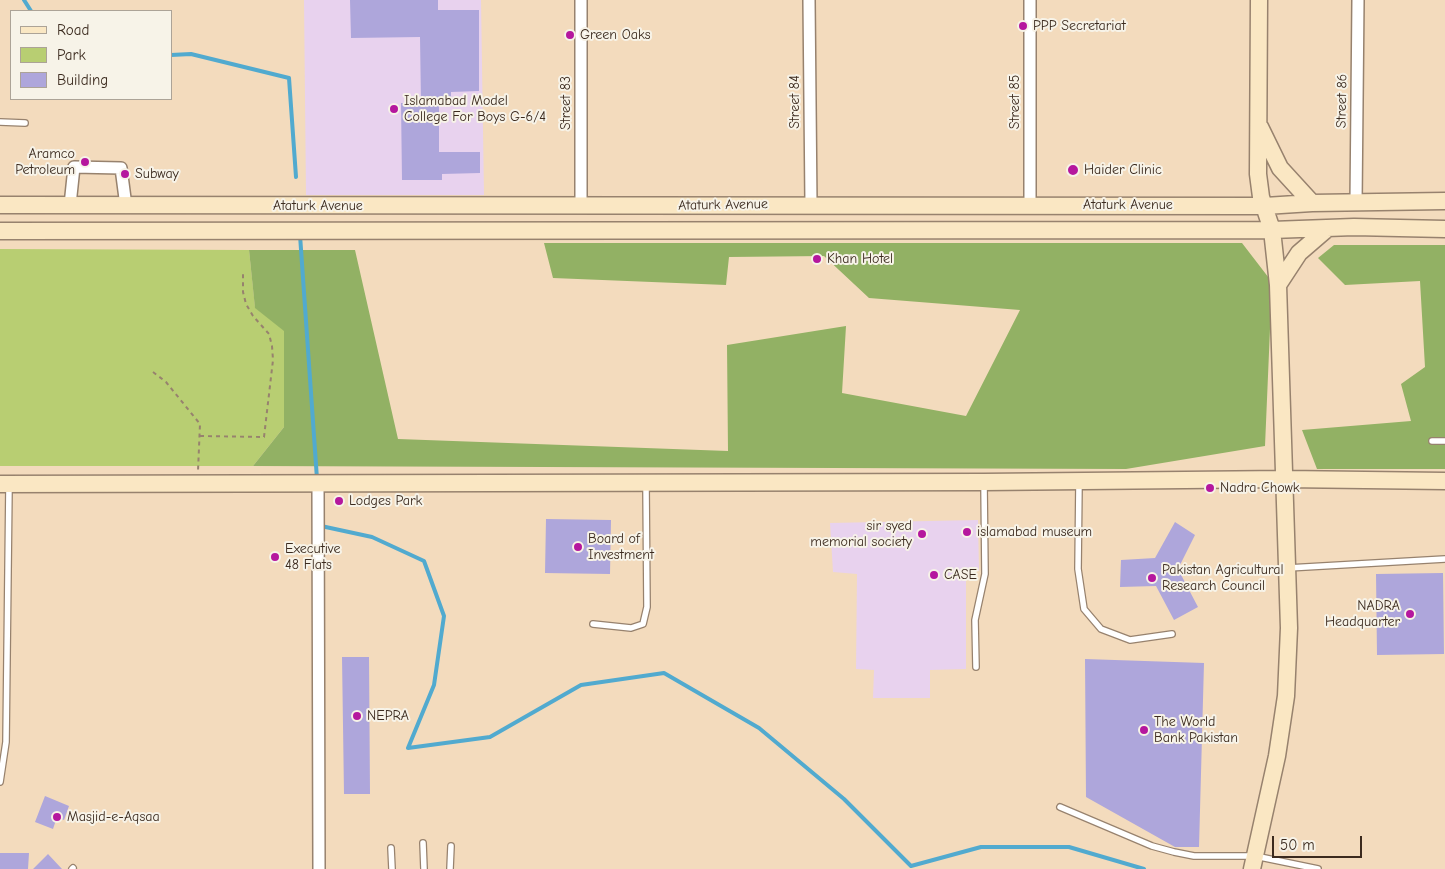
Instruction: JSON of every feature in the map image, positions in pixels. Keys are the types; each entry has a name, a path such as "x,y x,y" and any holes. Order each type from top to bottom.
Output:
{"street":[{"name":"Street 83","path":"581,0 581,207"},
{"name":"Street 84","path":"809,0 811,204"},
{"name":"Street 85","path":"1030,0 1030,205"},
{"path":"1253,863 1277,756 1286,696 1289,628 1278,284 1272,230 1258,174 1259,0"},
{"name":"Street 86","path":"1356,203 1358,0"},
{"path":"1258,123 1280,168 1312,203"},
{"path":"70,205 74,167 121,168 126,206"},
{"name":"Ataturk Avenue","path":"0,205 581,207 811,204 1265,206 1312,203 1445,201"},
{"path":"527,207 529,231"},
{"path":"1278,284 1299,253 1328,228"},
{"name":"Ataturk Avenue","path":"0,231 1445,229"},
{"path":"5,484 984,482 1285,479 1445,481"},
{"path":"318,484 319,869"}],"lane":[{"path":"0,122 25,123"},
{"path":"1432,442 1445,442"},
{"path":"1080,480 1078,568 1084,609 1101,629 1130,640 1172,634"},
{"path":"593,624 631,628 643,624 647,607 646,482"},
{"path":"976,667 975,620 985,574 984,482"},
{"path":"0,782 6,742 5,484"},
{"path":"1288,568 1445,559"},
{"path":"1060,807 1152,846 1174,852 1253,863 1318,869"},
{"path":"423,844 424,869"},
{"path":"450,869 451,846"},
{"path":"391,848 392,869"}],"path":[{"path":"200,436 264,437 273,360 272,346 269,334 253,316 246,304 243,292 244,274"},
{"path":"153,372 166,382 198,420 201,427 198,484"}],"shaded area":[{"name":"Islamabad Model College For Boys G-6/4","path":"304,0 481,0 484,195 306,195"},
{"path":"978,520 979,571 966,571 966,669 930,670 930,698 873,698 874,670 856,669 857,574 833,572 830,523"}],"green space":[{"path":"544,243 1242,243 1272,282 1265,446 1126,469 253,466 284,427 284,331 255,308 249,250 355,250 398,439 728,451 727,345 846,326 842,393 966,416 1020,310 869,298 824,256 729,257 726,285 553,278"},
{"path":"1334,245 1445,245 1445,469 1317,469 1302,430 1411,421 1401,384 1425,367 1420,281 1345,285 1318,258"},
{"path":"0,249 249,250 255,307 284,330 284,427 253,466 0,466"}],"building":[{"name":"Islamabad Model College For Boys G-6/4","path":"350,0 438,0 438,10 479,10 479,91 451,92 451,103 439,103 439,152 480,152 480,173 442,174 442,180 402,180 401,103 421,103 420,37 351,38"},
{"name":"Board of Investment","path":"546,519 611,520 610,574 545,573"},
{"name":"Pakistan Agricultural Research Council","path":"1175,522 1195,535 1178,569 1198,607 1174,620 1156,586 1120,587 1121,560 1155,558"},
{"name":"NADRA Headquarter","path":"1443,573 1444,654 1377,655 1376,574"},
{"path":"342,657 369,657 370,794 344,794"},
{"name":"The World Bank Pakistan","path":"1085,659 1204,663 1199,847 1175,847 1086,797"},
{"path":"45,796 69,806 64,820 57,817 53,829 35,822"},
{"path":"0,853 29,853 28,869 0,869"},
{"path":"48,854 62,869 33,869"}],"waterway":[{"path":"24,0 30,10"},
{"path":"172,55 191,54 289,78 296,177"},
{"path":"300,235 317,479"},
{"path":"321,526 372,537 424,561 444,616 434,685 408,748 490,737 581,685 664,673 759,728 844,799 911,866 981,847 1069,847 1144,869"}],"place":[{"name":"PPP Secretariat","path":"1023,26"},
{"name":"Green Oaks","path":"570,35"},
{"name":"Islamabad Model College For Boys G-6/4","path":"394,109"},
{"name":"Aramco Petroleum","path":"85,162"},
{"name":"Haider Clinic","path":"1073,170"},
{"name":"Subway","path":"125,174"},
{"name":"Khan Hotel","path":"817,259"},
{"name":"Nadra Chowk","path":"1210,488"},
{"name":"Lodges Park","path":"339,501"},
{"name":"islamabad museum","path":"967,532"},
{"name":"sir syed memorial society","path":"922,534"},
{"name":"Board of Investment","path":"578,547"},
{"name":"Executive 48 Flats","path":"275,557"},
{"name":"CASE","path":"934,575"},
{"name":"Pakistan Agricultural Research Council","path":"1152,578"},
{"name":"NADRA Headquarter","path":"1410,614"},
{"name":"NEPRA","path":"357,716"},
{"name":"The World Bank Pakistan","path":"1144,730"},
{"name":"Masjid-e-Aqsaa","path":"57,817"}]}
